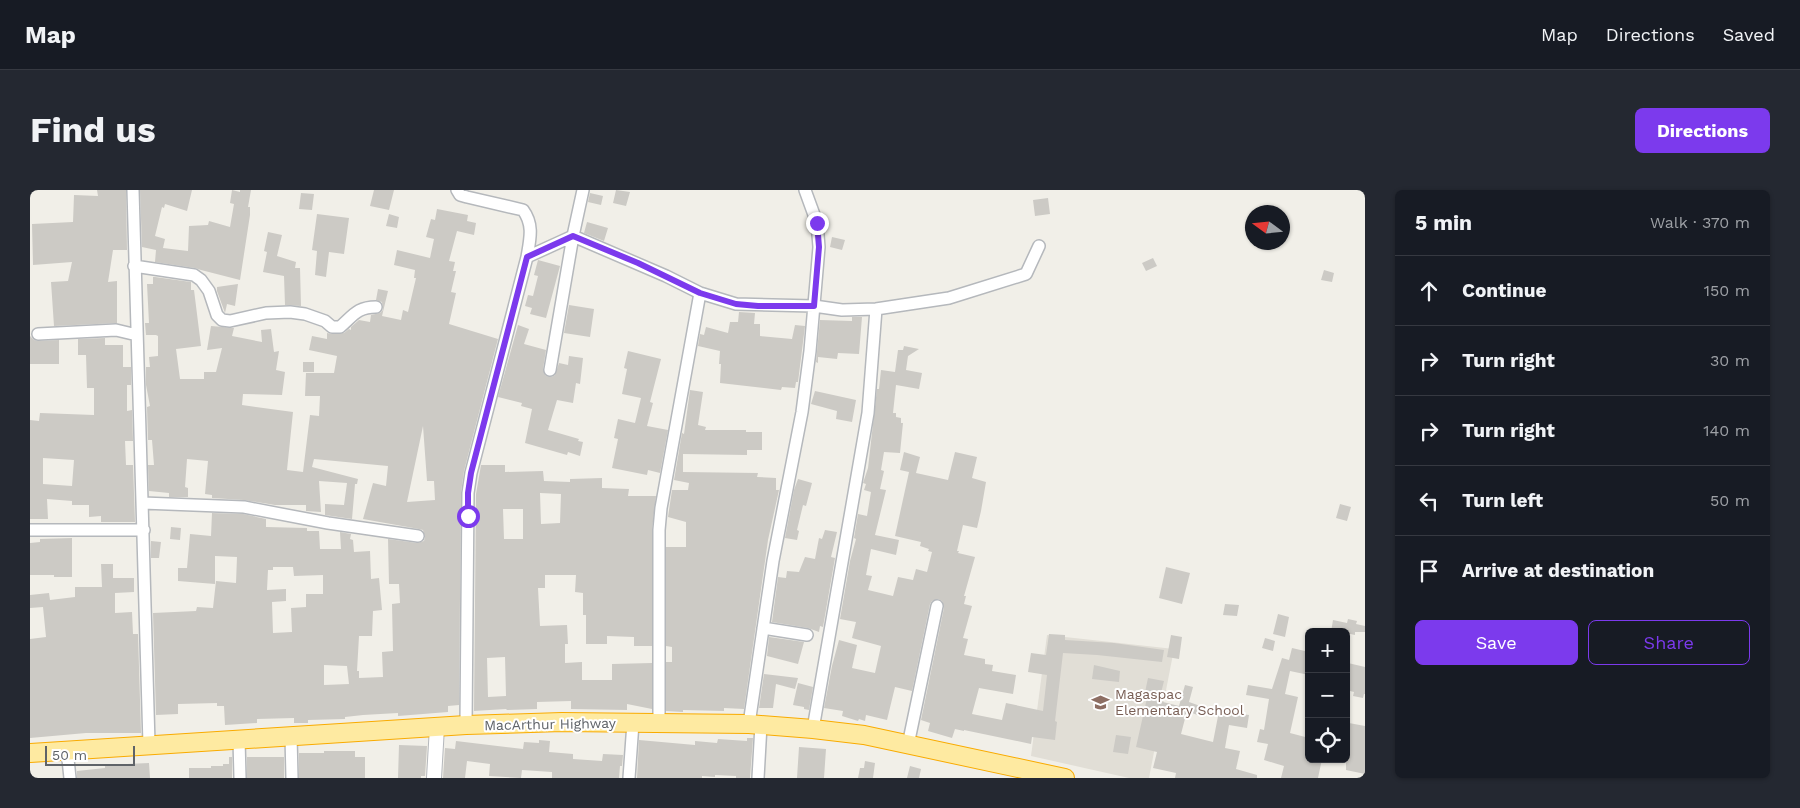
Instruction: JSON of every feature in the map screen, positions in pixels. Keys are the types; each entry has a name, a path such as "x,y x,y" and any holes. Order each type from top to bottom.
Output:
{"highway":[{"name":"MacArthur Highway","path":"30,753 436,727 562,722 754,725 864,735 1065,778"}],"street":[{"path":"133,190 149,744"},
{"path":"457,190 460,195 523,210 528,217 531,231 527,257 471,473 468,493 466,726"},
{"path":"550,370 573,236 583,190"},
{"path":"758,778 754,725 763,628 773,561 802,412 810,351 819,247 817,223 805,190"},
{"path":"527,257 573,236 645,266 700,293 736,304 814,306 842,310 876,309 949,298 1026,274 1039,246"},
{"path":"134,266 194,274 209,291 216,315 222,320 230,321 266,313 290,312 305,314 324,321 332,327 340,327 354,313 361,309 376,307"},
{"path":"659,724 659,530 661,508 700,293"},
{"path":"813,729 868,413 876,309"},
{"path":"38,334 116,330 137,336"},
{"path":"143,503 244,507 418,536"},
{"path":"30,530 144,530"},
{"path":"908,745 938,606"},
{"path":"763,628 807,635"},
{"path":"628,778 633,723"},
{"path":"434,778 436,727"},
{"path":"291,736 292,778"},
{"path":"239,739 240,778"},
{"path":"67,750 70,778"}],"shaded area":[{"name":"Magaspac Elementary School","path":"1047,635 1174,649 1149,778 1129,778 1031,756"}],"building":[{"path":"97,190 126,190 127,250 113,250 108,282 117,281 117,323 54,326 51,282 68,281 72,262 33,265 32,224 73,222 74,195 98,196"},
{"path":"140,190 192,190 187,211 165,204 164,208 162,207 155,236 165,239 163,248 188,251 189,226 208,225 209,221 230,227 234,204 230,203 232,190 240,192 240,190 251,190 248,207 250,207 250,215 240,280 195,268 155,262 156,250 142,247"},
{"path":"374,190 394,190 389,210 370,206"},
{"path":"616,190 630,192 626,206 613,203"},
{"path":"301,193 314,194 312,210 299,209"},
{"path":"590,193 603,196 601,205 588,202"},
{"path":"1048,198 1050,214 1035,216 1033,200"},
{"path":"437,209 468,215 467,221 476,223 474,235 457,231 449,261 455,262 453,271 456,271 451,292 456,293 449,324 498,339 464,471 461,492 459,705 448,706 448,712 398,716 398,713 363,715 345,717 345,719 308,720 308,723 294,723 294,718 257,719 257,723 225,725 224,706 217,706 217,703 178,704 178,714 156,715 153,613 196,611 197,607 213,608 216,581 236,583 237,557 215,556 215,584 178,581 178,568 187,568 190,534 211,536 212,513 243,514 266,519 266,527 307,528 307,531 319,531 320,549 341,549 340,532 351,534 350,539 353,540 354,552 370,551 371,579 379,578 382,610 373,611 372,636 359,636 357,671 359,671 359,678 383,677 382,652 393,651 392,604 400,603 399,584 389,584 388,539 417,543 424,541 425,537 423,530 363,519 373,483 386,486 388,466 314,459 312,467 358,479 357,484 355,484 352,519 325,515 325,504 344,505 347,483 319,481 321,512 306,511 306,505 275,505 244,500 212,498 212,495 205,494 208,461 187,459 185,487 188,488 188,497 169,497 169,493 149,491 148,465 154,465 152,440 148,440 147,407 150,406 146,385 146,367 150,367 149,357 158,356 158,336 146,335 145,323 149,323 147,284 153,284 153,277 155,277 191,282 191,290 194,290 201,346 176,349 180,379 204,379 204,372 216,372 222,348 207,350 211,326 234,328 232,336 262,342 261,330 271,329 274,352 279,351 276,370 285,372 282,395 243,394 242,405 293,412 287,470 303,472 310,415 319,416 320,396 305,396 306,373 334,373 337,356 309,350 312,336 327,339 327,333 344,333 349,329 351,330 351,327 359,320 370,322 371,315 380,313 383,310 382,302 376,300 378,289 388,291 382,316 401,320 403,310 408,312 416,278 414,278 415,270 394,265 397,250 430,258 434,239 426,237 431,219 435,220","holes":["423,426 427,481 434,481 435,500 407,502","273,567 293,567 294,576 323,575 323,594 306,594 306,607 291,608 292,632 273,633 272,602 286,601 286,589 267,590 268,570 273,570","324,665 347,666 349,684 324,685"]},
{"path":"317,214 349,218 344,254 329,252 326,277 315,275 317,251 312,250"},
{"path":"389,214 399,217 397,228 386,226"},
{"path":"587,222 608,228 604,241 584,233"},
{"path":"268,232 282,235 277,256 296,262 295,268 300,268 301,306 285,305 284,276 263,272 267,252 264,251"},
{"path":"832,237 845,240 842,250 830,247"},
{"path":"1153,258 1157,266 1146,271 1142,263"},
{"path":"538,260 560,266 546,318 530,314 532,308 525,306 528,295 533,296 538,276 534,275"},
{"path":"1324,270 1334,273 1332,282 1321,280"},
{"path":"238,284 235,306 227,304 225,313 217,287"},
{"path":"569,305 594,309 590,337 564,333"},
{"path":"739,312 755,313 754,324 760,324 760,336 792,339 795,325 805,326 798,382 796,382 795,388 782,387 781,390 720,383 720,351 698,346 700,334 704,335 706,327 728,333 730,322 738,322"},
{"path":"852,317 862,317 859,354 838,353 837,359 818,357 818,363 816,362 820,320 852,321"},
{"path":"518,325 529,329 524,344 546,350 543,369 546,376 552,377 555,375 559,363 568,365 569,356 583,358 580,384 576,383 573,403 557,400 548,430 579,439 578,441 583,442 580,456 568,452 567,455 525,443 532,409 521,406 522,403 498,397"},
{"path":"30,336 38,341 59,340 59,364 30,364"},
{"path":"105,338 105,345 123,345 123,367 131,367 131,385 127,385 127,411 132,410 133,441 125,441 126,465 133,465 135,522 101,522 101,516 89,517 89,505 72,505 72,501 47,499 48,519 30,519 30,420 39,421 40,413 94,415 94,388 87,388 86,355 78,355 78,339","holes":["43,458 74,460 72,486 43,484"]},
{"path":"904,346 919,349 908,356 906,370 922,373 919,389 896,385 893,413 896,413 896,417 901,418 901,423 903,423 900,453 884,452 881,470 884,471 880,489 886,490 875,535 899,540 896,555 871,549 866,575 872,576 868,590 893,596 898,577 913,580 916,569 927,572 932,552 920,546 921,542 895,536 909,472 900,470 904,452 920,457 916,473 948,480 955,452 977,457 972,478 986,482 981,511 977,528 963,525 957,551 959,551 958,553 975,557 964,596 966,596 964,604 972,606 963,638 968,639 964,655 985,659 985,664 993,665 992,671 1016,675 1013,694 979,688 972,714 1002,720 1006,703 1043,711 1047,675 1028,672 1031,653 1046,655 1049,634 1065,635 1065,640 1114,643 1164,650 1162,662 1063,653 1055,721 1057,722 1055,740 1032,737 1031,744 964,730 955,729 952,738 928,731 930,723 921,720 944,608 942,601 938,599 930,604 912,691 895,687 887,720 866,715 865,721 859,719 858,721 842,716 843,711 824,708 839,640 857,645 852,668 875,673 881,646 852,638 856,622 840,619 850,561 856,539 854,538 858,514 867,516 871,492 864,490 866,484 863,483 868,468 881,370 895,372 898,350 903,350"},
{"path":"628,351 661,359 650,402 653,403 647,426 668,430 660,473 648,470 647,475 612,468 618,439 614,438 618,419 635,423 641,398 622,394 627,369 624,368"},
{"path":"303,362 314,362 314,372 303,372"},
{"path":"690,390 703,392 698,425 706,427 705,430 762,432 762,450 747,450 747,455 683,454 683,472 758,473 757,477 776,478 776,490 779,490 768,540 744,709 724,708 724,711 666,711 666,662 672,662 672,647 666,646 666,547 686,547 686,522 668,517 672,490 688,490 689,483 674,480 682,433 684,434"},
{"path":"815,391 856,400 852,422 836,419 837,411 811,404"},
{"path":"481,465 505,465 505,472 543,471 544,481 570,482 570,479 602,478 602,488 629,489 628,496 656,496 652,530 652,646 634,646 634,637 607,636 607,644 586,644 586,615 583,615 583,593 575,592 576,575 545,575 545,588 538,588 540,626 567,625 568,644 565,644 565,663 582,662 582,680 612,680 612,664 652,663 652,709 627,704 627,710 571,709 571,701 537,702 537,709 474,711 476,494","holes":["540,493 561,494 560,523 541,524","503,509 523,509 523,539 504,539","505,657 506,696 488,697 487,658"]},
{"path":"798,479 812,483 806,506 803,505 797,530 799,531 797,540 785,538 794,490"},
{"path":"1340,504 1351,507 1347,521 1336,518"},
{"path":"171,527 181,528 180,540 170,539"},
{"path":"825,530 837,532 831,557 835,558 823,627 820,626 819,632 808,628 772,622 778,577 786,578 787,571 799,572 805,557 815,559 819,538 822,539"},
{"path":"72,538 72,577 30,575 30,543 40,542 40,539"},
{"path":"151,541 161,542 159,558 151,558"},
{"path":"101,564 113,564 113,578 134,578 134,592 115,593 115,613 132,612 133,634 138,634 141,733 86,733 30,738 30,639 46,637 43,607 30,608 30,595 49,593 50,600 75,597 75,587 102,587"},
{"path":"1166,567 1190,573 1182,604 1159,598"},
{"path":"1225,604 1239,605 1237,616 1223,615"},
{"path":"1278,614 1289,617 1285,637 1273,634"},
{"path":"1348,619 1357,621 1356,624 1365,626 1365,632 1355,632 1355,635 1350,634 1350,628 1332,628 1333,620 1347,623"},
{"path":"1171,635 1182,637 1179,659 1167,657"},
{"path":"769,637 804,642 798,664 767,656"},
{"path":"1265,638 1275,641 1273,651 1262,648"},
{"path":"1292,648 1305,651 1305,674 1290,671 1285,694 1298,697 1290,733 1305,737 1305,763 1321,763 1318,778 1281,778 1284,766 1264,760 1268,744 1257,742 1260,729 1264,730 1269,699 1246,695 1248,685 1272,689 1282,658 1289,660"},
{"path":"1350,663 1365,667 1365,694 1363,698 1353,696 1354,692 1350,691"},
{"path":"1094,665 1120,671 1119,682 1092,679"},
{"path":"764,674 798,678 795,689 776,684 773,708 759,708"},
{"path":"1148,678 1164,681 1159,701 1179,706 1185,685 1193,687 1189,702 1203,707 1200,716 1187,711 1181,734 1213,742 1219,711 1249,715 1247,728 1229,725 1225,748 1240,751 1236,769 1257,775 1257,778 1175,778 1176,773 1153,768 1157,752 1136,747 1147,698 1144,697"},
{"path":"798,683 813,687 809,710 793,705"},
{"path":"1350,723 1365,726 1365,774 1346,770 1346,763 1350,763"},
{"path":"1116,735 1131,737 1128,754 1113,752"},
{"path":"747,738 753,738 750,778 715,775 715,777 702,776 702,778 637,778 639,740 695,745 695,741 717,743 718,739 747,741"},
{"path":"539,740 550,741 549,752 573,754 573,759 602,761 603,754 623,755 619,778 552,778 552,772 522,770 521,778 489,776 490,764 467,761 465,778 443,778 445,748 455,749 456,741 523,749 524,742 539,743"},
{"path":"399,745 427,746 425,776 421,776 421,778 398,778"},
{"path":"799,747 826,749 824,778 797,778"},
{"path":"324,751 355,751 355,757 365,757 365,778 299,778 299,753 324,753"},
{"path":"229,757 232,757 232,778 189,778 189,768 223,766 223,764 229,764"},
{"path":"247,757 284,757 284,778 247,778"},
{"path":"865,761 875,763 873,778 858,778 860,768 864,768"},
{"path":"149,763 150,778 77,778 77,771 105,768 105,765"},
{"path":"910,766 921,769 919,778 907,778"}],"place":[{"name":"Magaspac Elementary School","path":"1101,702"}],"route":[{"path":"468,516 468,493 471,473 527,257 573,236 638,263 700,293 736,304 814,306 819,247 817,223"}]}
